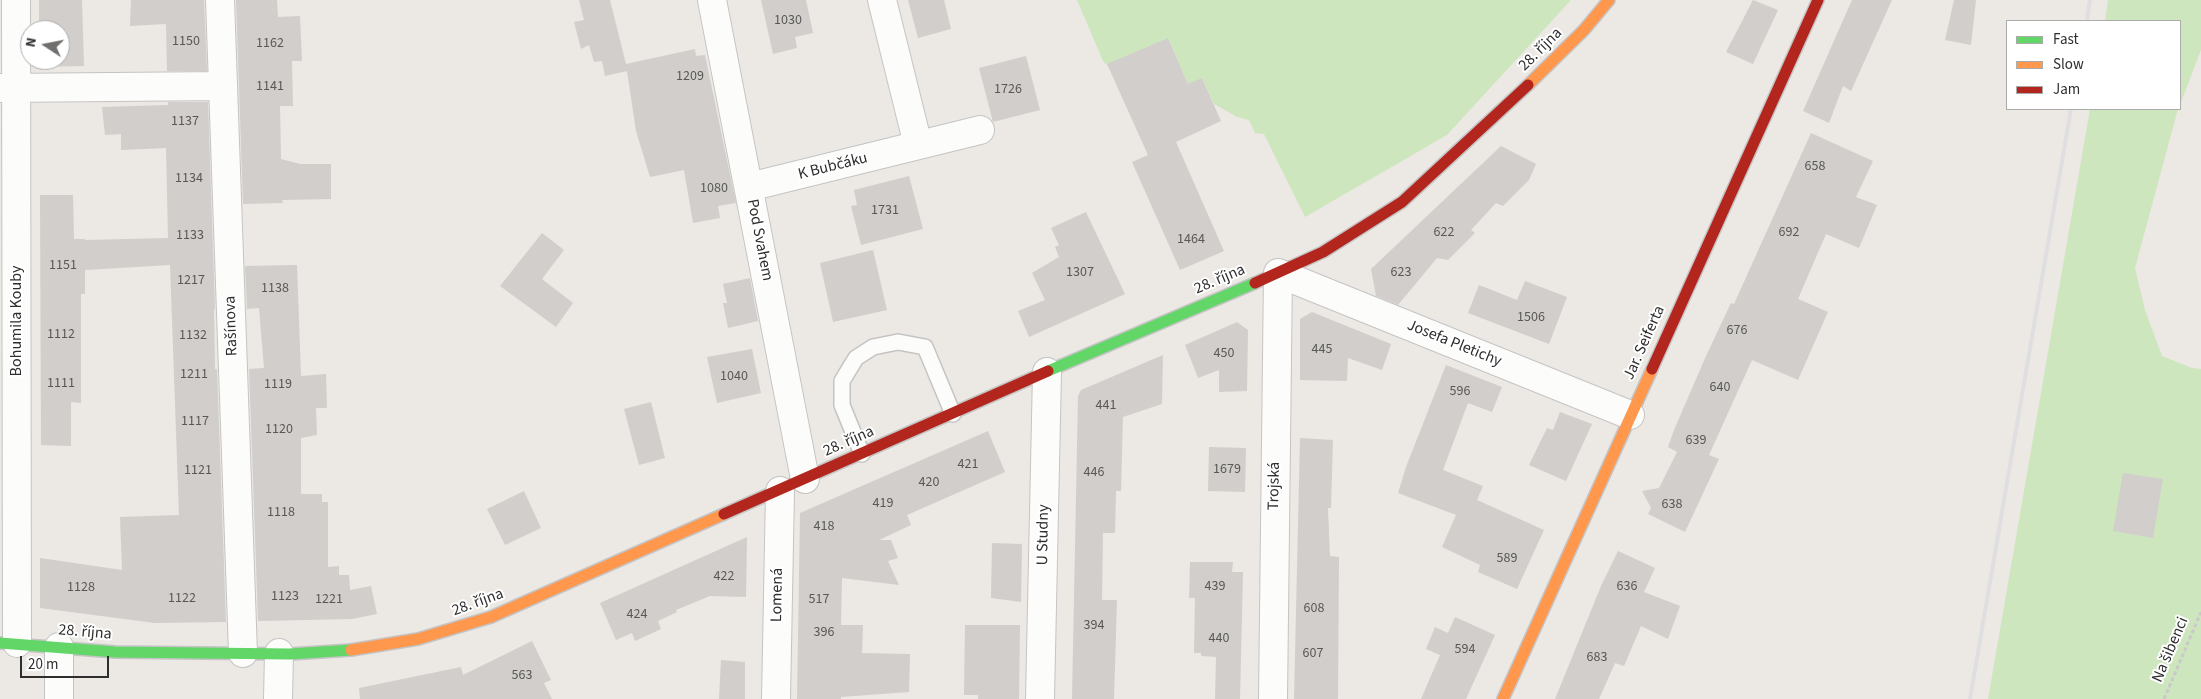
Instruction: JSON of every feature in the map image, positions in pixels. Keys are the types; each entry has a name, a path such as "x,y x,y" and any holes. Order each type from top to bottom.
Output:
{"main road":[{"name":"28. října","path":"9,643 115,652 334,652 378,647 418,639 458,628 522,604 1048,372 1278,273 1331,247 1402,202 1531,83 1584,30 1608,0"},
{"name":"Jar. Seiferta","path":"1503,699 1818,0"}],"street":[{"name":"Bohumila Kouby","path":"9,643 8,88 16,0"},
{"name":"Rašínova","path":"220,0 243,653"},
{"name":"Pod Svahem","path":"712,0 805,479"},
{"path":"882,0 918,145"},
{"path":"8,88 223,86"},
{"name":"K Bubčáku","path":"748,187 980,130"},
{"name":"Josefa Pletichy","path":"1278,273 1630,415"},
{"name":"Trojská","path":"1273,699 1278,273"},
{"name":"U Studny","path":"1040,699 1048,372"},
{"name":"Lomená","path":"776,699 780,491"},
{"path":"59,647 59,699"},
{"path":"278,699 279,653"}],"lane":[{"path":"862,454 842,405 842,381 856,358 872,347 898,342 925,347 953,414"}],"path":[{"name":"Na šibenci","path":"2164,699 2201,612"}],"green space":[{"path":"1077,0 1571,0 1447,135 1305,217 1264,134 1255,133 1249,120 1237,117 1214,104 1203,80 1189,86 1169,40 1108,66 1103,61"},
{"path":"2108,0 2201,0 2201,50 2181,102 2181,20 2105,20"},
{"path":"2090,110 2178,110 2135,268 2145,310 2162,356 2192,368 2201,369 2201,699 1988,699"}],"building":[{"path":"39,0 82,0 84,66 70,66 70,20 39,20"},
{"path":"131,0 204,0 207,71 167,71 166,24 130,26"},
{"path":"236,0 277,0 278,17 300,16 302,61 292,61 293,106 280,106 281,159 300,164 331,164 331,199 282,200 283,203 243,204"},
{"path":"579,0 610,0 626,64 695,49 696,56 705,55 736,203 718,206 720,218 693,223 684,170 650,177 636,131 627,71 605,76 602,61 594,62 589,45 581,49 574,22 584,20"},
{"path":"761,0 806,0 813,33 795,37 797,48 773,54"},
{"path":"908,0 944,0 951,29 918,38"},
{"path":"1753,0 1778,10 1753,64 1726,52"},
{"path":"1852,0 1892,0 1851,91 1843,86 1829,123 1803,111"},
{"path":"1954,0 1976,0 1971,45 1945,40"},
{"path":"1168,38 1188,84 1202,78 1221,121 1176,142 1224,251 1180,270 1132,162 1148,155 1107,64"},
{"path":"1026,56 1040,110 993,122 979,68"},
{"path":"168,102 208,102 215,309 215,369 217,369 226,622 155,623 40,608 40,558 122,570 120,517 179,515 170,265 85,270 85,294 81,294 81,403 71,402 71,446 41,445 40,195 73,195 74,239 168,238 166,148 121,150 121,134 105,135 102,107 168,105"},
{"path":"1811,133 1873,161 1856,197 1877,205 1859,248 1826,234 1798,299 1828,312 1798,380 1752,360 1709,455 1719,459 1685,532 1648,514 1651,508 1642,491 1659,488 1677,452 1668,447 1674,430 1706,356 1731,303 1734,304"},
{"path":"1501,146 1536,164 1529,180 1503,206 1496,203 1471,230 1475,233 1448,260 1437,258 1398,305 1376,296 1371,269"},
{"path":"909,176 923,229 861,245 851,206 857,205 854,190"},
{"path":"1086,212 1125,294 1029,337 1018,311 1045,300 1032,273 1059,257 1055,247 1059,245 1051,228"},
{"path":"542,233 564,250 542,279 573,303 556,327 500,286"},
{"path":"873,250 887,310 833,322 820,263"},
{"path":"297,265 301,376 326,374 327,408 316,408 317,435 301,438 301,494 322,494 322,502 328,502 328,567 339,566 339,575 349,575 350,590 371,586 377,614 352,619 258,621 249,369 264,368 259,308 247,309 245,266"},
{"path":"750,278 758,321 728,328 723,303 727,303 723,284"},
{"path":"1525,281 1567,297 1549,344 1468,313 1479,285 1517,300"},
{"path":"1312,312 1391,344 1382,370 1348,358 1347,381 1300,380 1300,319"},
{"path":"1237,322 1248,330 1247,391 1219,392 1219,370 1198,378 1185,345"},
{"path":"752,349 761,393 717,403 707,357"},
{"path":"1163,355 1162,404 1123,417 1121,491 1116,491 1115,533 1103,533 1102,600 1117,600 1114,699 1072,699 1078,396 1081,390"},
{"path":"1446,365 1502,387 1492,412 1468,403 1443,470 1483,486 1477,500 1544,530 1517,589 1478,572 1480,565 1442,547 1456,515 1398,493 1406,467"},
{"path":"651,402 665,458 639,465 624,409"},
{"path":"1560,412 1592,424 1566,481 1529,465 1547,428 1553,430"},
{"path":"988,431 1005,472 907,515 911,525 879,540 891,540 898,558 888,561 899,585 842,578 841,625 863,625 862,653 910,654 909,692 841,697 841,699 797,699 800,513"},
{"path":"1300,438 1333,440 1331,508 1328,508 1330,556 1339,557 1338,699 1294,699"},
{"path":"1209,447 1246,448 1245,492 1208,491"},
{"path":"2123,473 2163,479 2153,538 2113,531"},
{"path":"524,491 541,528 505,545 487,509"},
{"path":"747,537 746,597 710,596 676,610 677,612 658,621 661,629 635,641 632,633 616,640 600,603"},
{"path":"992,543 1022,544 1021,602 991,598"},
{"path":"1618,551 1655,568 1644,592 1680,606 1668,639 1641,626 1624,666 1615,663 1599,699 1555,699 1601,586"},
{"path":"1190,562 1233,562 1232,572 1243,572 1240,699 1215,699 1216,657 1201,656 1201,653 1194,653 1195,598 1189,598"},
{"path":"1455,617 1495,635 1466,699 1421,699 1440,655 1426,649 1435,627 1448,633"},
{"path":"965,625 1020,625 1019,699 978,699 978,695 964,695"},
{"path":"532,641 551,680 544,683 552,699 360,699 359,688 461,667 463,675"},
{"path":"721,660 745,662 745,699 719,699"}],"railway":[{"path":"2087,20 2090,0"},
{"path":"1970,699 2071,110"}],"traffic: fast":[{"path":"1048,371 1255,283"},
{"path":"0,643 115,652 290,654 351,650"}],"traffic: slow":[{"path":"1528,85 1584,30 1609,0"},
{"path":"1503,699 1652,369"},
{"path":"351,650 418,639 491,617 724,514"}],"traffic: jam":[{"path":"1652,369 1818,0"},
{"path":"1255,283 1323,252 1402,202 1528,85"},
{"path":"724,514 1048,371"}]}
